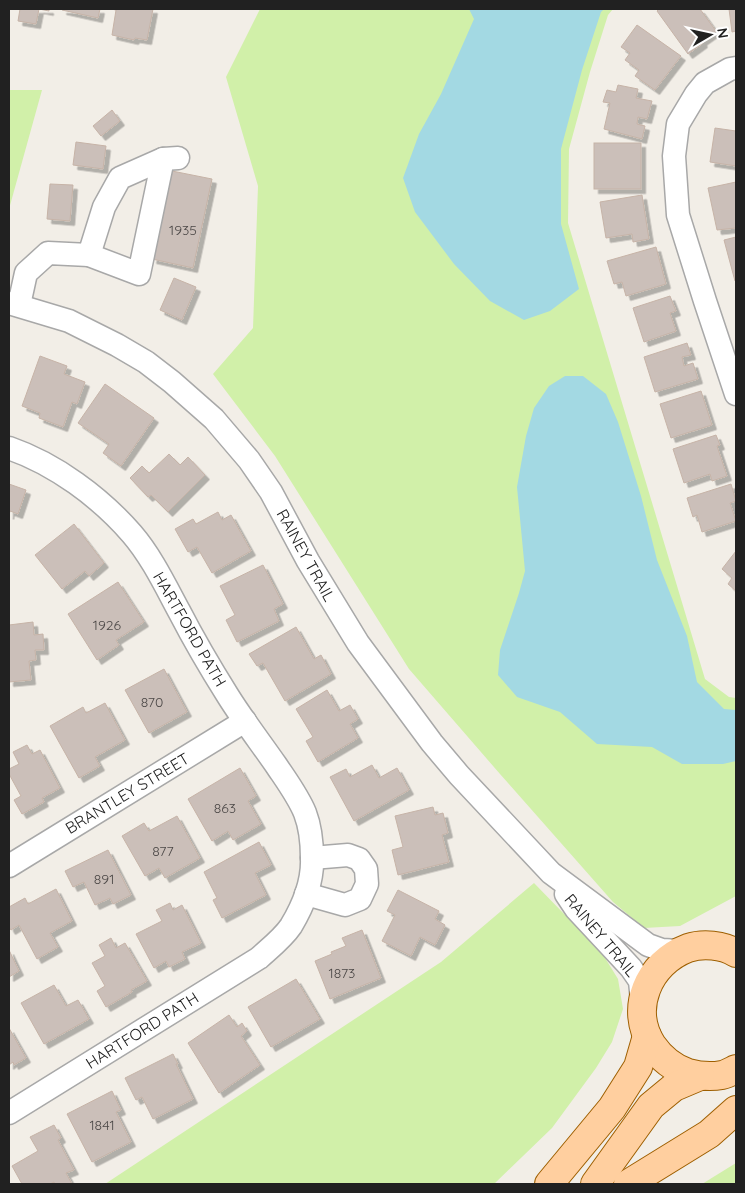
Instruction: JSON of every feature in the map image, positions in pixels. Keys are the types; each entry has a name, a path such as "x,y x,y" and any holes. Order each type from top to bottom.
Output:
{"main road":[{"path":"700,1076 678,1070 660,1056 647,1036 642,1019 642,1001 649,980 662,963 680,951 698,946 730,945"},
{"path":"549,1184 612,1108 638,1068 647,1036"},
{"path":"595,1184 651,1106 674,1087 700,1076 723,1074 736,1069"},
{"path":"628,1184 709,1134 736,1110"}],"street":[{"path":"736,68 730,69 705,83 696,94 678,124 674,156 678,215 736,394"},
{"path":"14,304 26,273 48,253 89,255 139,274 170,159 120,178 104,207 89,255"},
{"name":"RAINEY TRAIL","path":"14,304 69,322 117,345 146,362 166,377 214,419 249,460 271,492 335,608 388,686 459,775 551,873 576,908 631,968 640,980 642,1001"},
{"name":"HARTFORD PATH","path":"9,448 24,453 79,486 132,534 149,559 229,698 292,789 305,814 312,858 310,881 306,894 290,927 259,958 9,1113"},
{"name":"BRANTLEY STREET","path":"9,866 245,721"},
{"path":"306,894 345,905 360,899 368,884 366,869 358,859 348,854 312,858"},
{"name":"RAINEY TRAIL","path":"551,873 648,945 662,950 680,951"}],"green space":[{"path":"260,9 613,9 608,15 590,72 569,149 568,223 705,679 729,697 736,698 736,896 680,926 644,928 613,902 409,669 275,456 213,374 253,328 258,186 226,77"},
{"path":"9,90 42,90 9,209"},
{"path":"534,883 602,953 618,979 623,1009 612,1042 596,1068 552,1128 494,1184 105,1184 441,962"},
{"path":"736,1163 736,1184 702,1184"}],"water":[{"path":"469,9 604,9 601,12 582,70 561,149 561,224 579,289 550,311 524,320 490,301 454,264 415,212 403,178 419,134 441,94 474,19"},
{"path":"565,376 583,376 606,394 618,422 641,496 657,560 687,636 697,682 724,709 736,710 736,761 723,764 682,764 652,747 597,744 560,712 517,697 498,675 500,650 525,571 517,487 526,436 534,408 549,386"}],"building":[{"path":"20,9 39,9 36,24 18,21"},
{"path":"62,9 100,9 98,18"},
{"path":"111,9 153,9 147,40 135,38 134,40 112,35 116,10"},
{"path":"659,9 700,9 716,31 688,54 657,11"},
{"path":"729,9 736,9 736,31 732,32"},
{"path":"637,25 681,56 655,90 635,76 639,70 625,60 630,53 621,47"},
{"path":"618,85 638,89 636,98 652,101 647,119 638,117 637,124 645,126 642,139 604,129 610,103 603,102 607,90 616,92"},
{"path":"112,110 120,121 101,136 93,126"},
{"path":"715,128 736,131 736,166 710,162"},
{"path":"76,142 106,146 103,169 73,165"},
{"path":"594,143 641,143 641,189 594,189"},
{"path":"172,171 212,179 193,268 152,259"},
{"path":"736,182 736,228 717,230 708,188"},
{"path":"50,184 73,185 70,221 47,219"},
{"path":"642,195 649,239 633,242 632,234 606,238 600,202"},
{"path":"736,237 736,281 735,281 724,240"},
{"path":"656,247 666,284 626,296 622,282 614,284 607,261"},
{"path":"174,278 196,287 182,320 160,310"},
{"path":"670,296 676,311 670,313 676,331 644,342 633,308"},
{"path":"687,343 691,355 682,357 684,366 693,363 698,379 655,392 644,357"},
{"path":"40,356 67,366 64,374 85,382 77,404 72,402 63,427 39,418 40,413 22,406"},
{"path":"105,384 154,418 121,466 103,453 109,444 78,423"},
{"path":"701,391 712,425 671,438 660,404"},
{"path":"716,435 720,445 717,446 727,476 712,481 710,474 684,483 673,449"},
{"path":"169,454 180,465 188,457 205,475 168,512 151,495 148,497 130,478 142,466 149,473"},
{"path":"9,484 26,490 18,514 10,511 9,515"},
{"path":"731,484 736,501 730,503 736,521 702,532 697,515 693,517 687,498"},
{"path":"218,512 222,520 231,515 251,551 212,573 197,547 188,552 175,529 193,519 196,524"},
{"path":"74,524 104,563 89,576 85,571 62,589 35,555"},
{"path":"736,551 736,591 728,584 732,578 722,569"},
{"path":"263,565 283,604 274,609 279,621 237,642 226,620 235,615 220,586"},
{"path":"118,582 144,622 116,640 119,645 97,660 68,614"},
{"path":"33,622 34,635 43,634 44,650 35,650 36,660 29,661 31,680 9,682 9,625"},
{"path":"296,627 314,659 321,655 331,674 285,701 263,663 257,666 249,654"},
{"path":"164,669 187,712 149,733 125,690"},
{"path":"327,690 339,711 350,705 358,719 350,724 358,738 318,762 306,741 313,737 296,709"},
{"path":"105,703 125,740 95,757 100,766 79,778 50,726 83,707 86,713"},
{"path":"27,745 32,754 40,750 60,788 42,798 44,802 22,814 14,800 21,796 9,774 9,769 19,764 13,752"},
{"path":"372,765 379,778 397,768 409,790 354,821 330,777 346,769 350,777"},
{"path":"240,768 256,796 248,801 261,824 233,840 228,831 212,841 188,799"},
{"path":"433,807 435,815 443,813 448,833 442,835 449,862 398,875 392,850 403,847 395,816"},
{"path":"177,816 200,858 165,878 159,868 145,876 122,836 144,823 149,831"},
{"path":"259,842 271,865 255,873 266,895 222,918 213,900 217,898 204,872"},
{"path":"108,850 131,895 113,904 110,898 95,905 84,882 73,887 65,871"},
{"path":"56,889 72,921 50,933 58,947 37,959 19,925 11,930 9,927 9,907 25,898 28,904"},
{"path":"398,890 439,911 435,919 445,925 435,945 420,937 411,956 382,941 395,915 387,911"},
{"path":"170,903 173,910 182,905 201,943 182,952 185,959 169,967 166,961 154,968 136,934 162,921 156,910"},
{"path":"362,930 381,978 330,999 315,961 346,946 342,938"},
{"path":"111,938 116,948 125,943 147,981 106,1007 97,991 105,986 92,963 105,956 99,945"},
{"path":"9,950 19,971 9,977"},
{"path":"296,979 320,1019 271,1047 248,1007"},
{"path":"54,985 66,1006 78,1000 89,1019 44,1044 21,1003"},
{"path":"229,1015 237,1027 242,1023 247,1031 241,1036 260,1065 219,1093 188,1043"},
{"path":"9,1028 26,1058 14,1065 13,1062 9,1065"},
{"path":"173,1054 193,1099 153,1119 142,1097 136,1100 125,1078"},
{"path":"112,1091 121,1110 116,1112 131,1142 92,1162 67,1114"},
{"path":"54,1125 61,1138 58,1140 74,1170 66,1173 72,1184 55,1184 54,1182 50,1184 22,1184 12,1166 38,1151 30,1137"}]}
